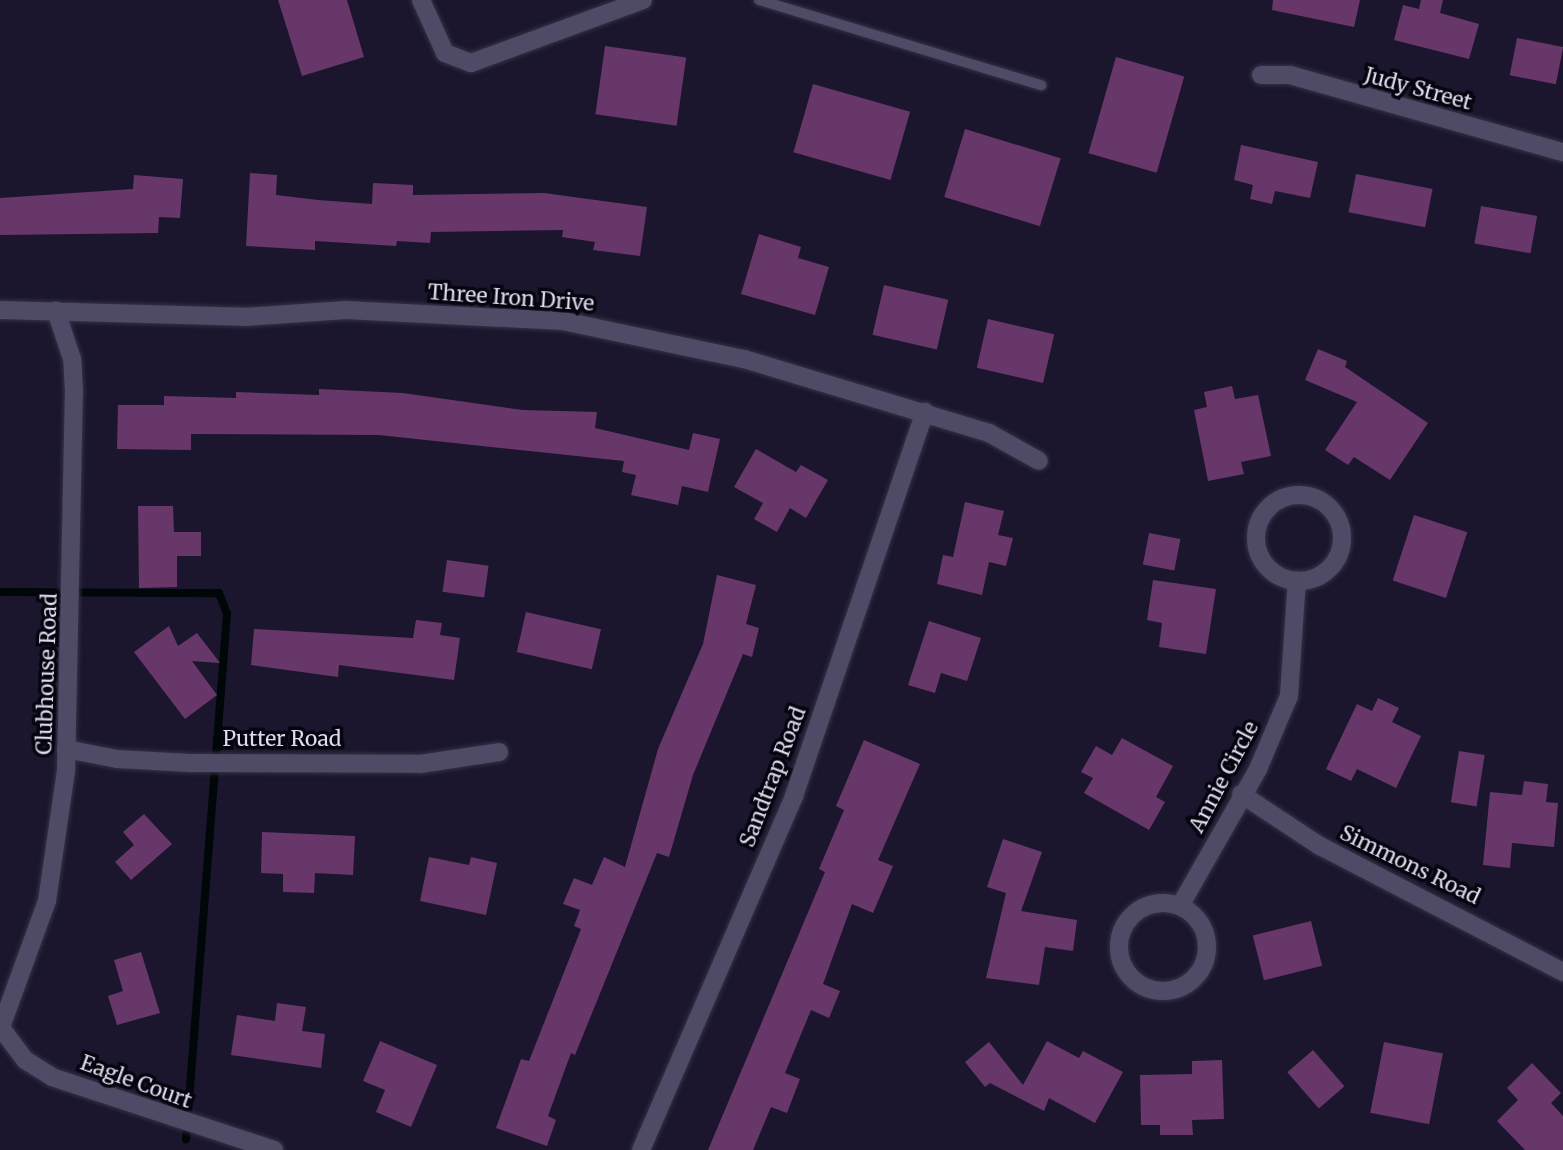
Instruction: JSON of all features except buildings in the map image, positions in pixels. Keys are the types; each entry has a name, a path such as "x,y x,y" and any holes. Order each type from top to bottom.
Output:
{"street":[{"path":"421,0 445,54 471,64 643,0"},
{"name":"Judy Street","path":"1261,75 1290,75 1563,152"},
{"name":"Three Iron Drive","path":"0,310 245,317 346,310 563,321 744,359 925,412 989,433 1040,461"},
{"name":"Clubhouse Road","path":"1,1029 47,901 66,749 74,392 72,359 57,311"},
{"name":"Sandtrap Road","path":"641,1150 794,796 925,412"},
{"path":"1292,495 1319,500 1339,521 1341,549 1324,572 1297,580 1271,570 1262,560 1256,534 1268,508 1292,495"},
{"name":"Annie Circle","path":"1180,906 1241,794 1258,769 1289,696 1297,580"},
{"name":"Putter Road","path":"66,749 117,759 190,764 420,764 499,752"},
{"name":"Simmons Road","path":"1241,794 1320,846 1563,972"},
{"path":"1152,904 1180,906 1202,926 1207,954 1198,974 1180,988 1151,989 1127,972 1119,946 1122,932 1139,910 1152,904"},
{"name":"Eagle Court","path":"1,1029 24,1060 52,1077 274,1150"}],"lane":[{"path":"759,0 1041,85"}],"waterway":[{"path":"0,592 219,593 227,614 186,1139"}]}
